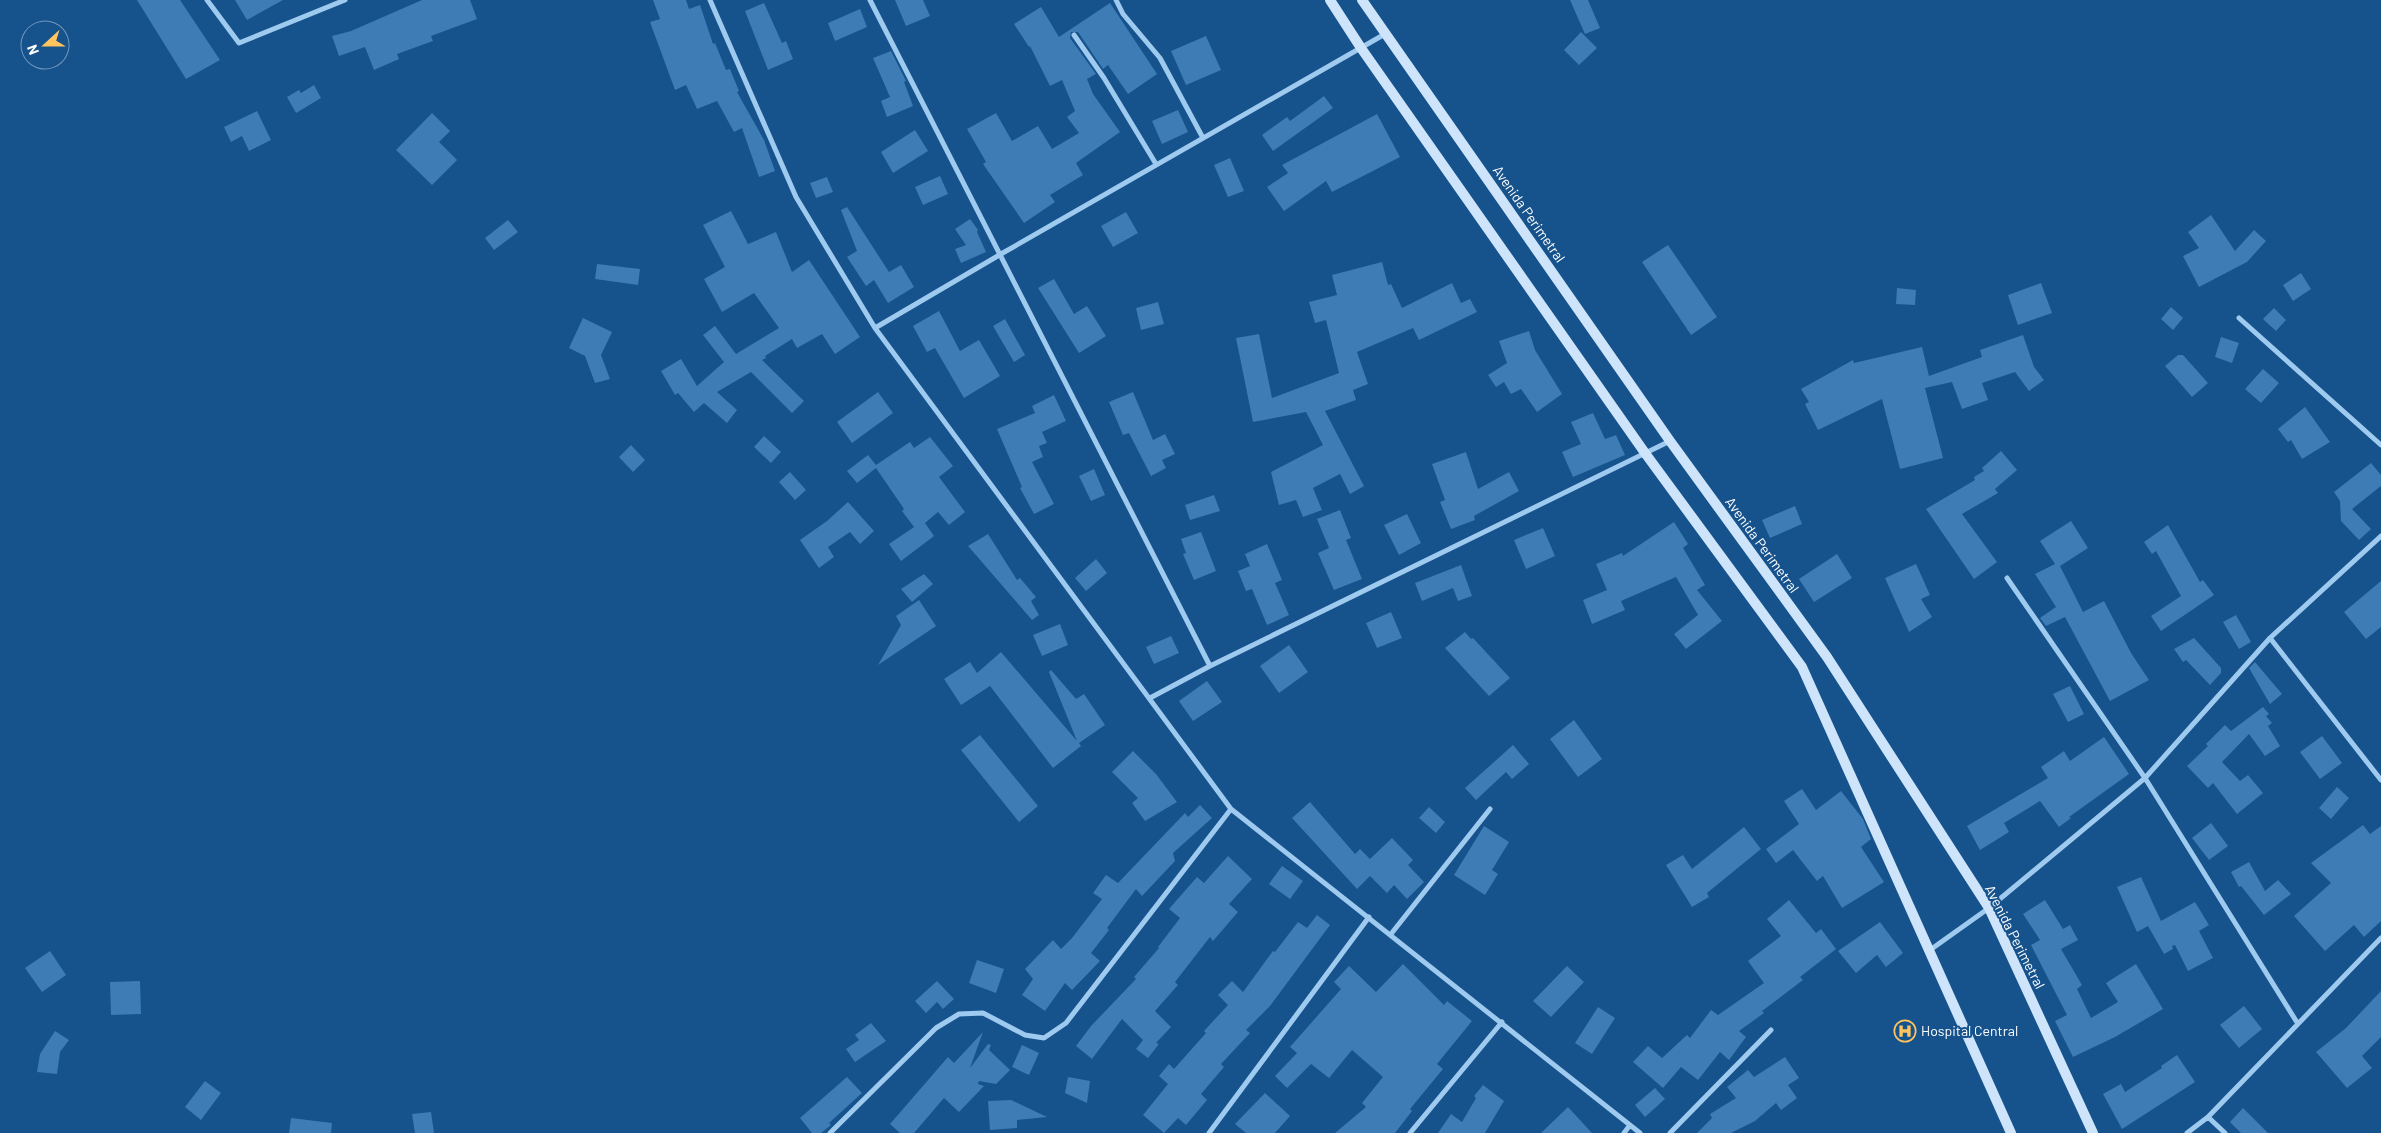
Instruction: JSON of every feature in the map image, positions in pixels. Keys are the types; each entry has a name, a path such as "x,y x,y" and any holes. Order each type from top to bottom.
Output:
{"main road":[{"path":"1330,0 1361,48 1645,453 1802,667 2011,1133"},
{"name":"Avenida Perimetral","path":"1362,0 1670,441 1827,657 1989,908 2094,1133"}],"street":[{"path":"207,0 239,43 345,0"},
{"path":"710,0 796,197 876,328 1230,809 1391,934 1640,1133"},
{"path":"870,0 1210,666"},
{"path":"1116,0 1123,14 1160,58 1203,138"},
{"path":"876,328 1156,164 1386,34"},
{"path":"1074,35 1104,78 1156,164"},
{"path":"2239,318 2381,445"},
{"path":"1150,698 1210,666 1670,441"},
{"path":"1930,950 1989,908 2145,778 2270,638 2381,536"},
{"path":"2007,578 2145,778 2298,1024"},
{"path":"2270,638 2381,780"},
{"path":"830,1133 936,1028 959,1014 983,1013 1025,1035 1044,1038 1066,1023 1230,809"},
{"path":"1391,934 1490,809"},
{"path":"1209,1133 1369,917"},
{"path":"2187,1133 2208,1116 2381,938"},
{"path":"1410,1133 1502,1022"},
{"path":"1670,1133 1771,1030"},
{"path":"2208,1116 2225,1133"},
{"path":"1624,1133 1630,1125"}],"building":[{"path":"137,0 180,0 220,60 186,79"},
{"path":"235,0 283,0 247,20"},
{"path":"422,0 470,0 477,19 431,36 433,41 397,54 399,59 374,70 365,47 339,56 332,36 351,31"},
{"path":"653,0 686,0 689,9 700,5 713,44 715,43 726,70 730,69 739,91 737,92 764,140 775,171 759,177 742,128 734,132 717,101 697,109 686,85 675,90 650,22 660,19"},
{"path":"895,0 923,0 930,16 906,26"},
{"path":"1570,0 1588,0 1600,28 1585,34"},
{"path":"764,3 782,43 786,41 793,59 768,70 745,11"},
{"path":"1110,3 1157,74 1128,94 1108,65 1103,69 1078,32 1071,32 1070,38 1096,74 1087,79 1093,94 1120,132 1076,163 1083,175 1050,195 1055,202 1024,223 983,164 986,162 967,129 996,113 1012,141 1038,126 1052,149 1079,133 1067,117 1075,111 1062,80 1050,86 1030,46 1014,24 1041,7 1059,37"},
{"path":"860,9 867,27 835,41 828,23"},
{"path":"1581,32 1597,48 1579,65 1564,50"},
{"path":"1206,36 1221,70 1186,85 1171,51"},
{"path":"891,51 906,81 904,82 913,106 887,117 881,101 890,97 873,58"},
{"path":"314,85 321,98 296,113 287,97 299,90 301,93"},
{"path":"1324,96 1333,108 1273,151 1262,135 1287,117 1290,121"},
{"path":"1178,110 1188,132 1162,144 1152,121"},
{"path":"257,111 271,140 249,151 242,136 231,142 224,127"},
{"path":"432,113 450,131 439,142 457,160 432,185 396,150"},
{"path":"1377,114 1400,157 1332,192 1326,181 1284,211 1267,187 1288,173 1282,165"},
{"path":"915,130 928,151 893,173 881,152"},
{"path":"1230,158 1244,191 1228,197 1214,165"},
{"path":"940,176 948,194 923,205 915,187"},
{"path":"827,177 833,192 816,198 810,183"},
{"path":"847,207 889,272 901,265 914,287 888,303 874,280 866,286 847,257 857,251 841,210"},
{"path":"731,211 748,244 776,232 792,272 809,260 860,337 835,354 822,334 797,348 792,339 765,356 766,358 762,360 804,401 792,413 751,372 717,392 737,410 727,423 704,403 694,412 678,393 675,395 661,371 681,359 697,386 724,362 703,335 715,326 736,354 779,328 754,293 722,312 704,279 725,267 703,225"},
{"path":"1126,212 1138,233 1113,247 1101,226"},
{"path":"2211,215 2235,251 2254,230 2266,241 2247,262 2199,287 2183,256 2199,248 2188,232"},
{"path":"970,219 978,230 977,232 986,252 961,263 955,249 966,245 955,229"},
{"path":"508,220 518,232 494,250 485,238"},
{"path":"1668,245 1717,317 1691,335 1642,262"},
{"path":"1382,262 1388,285 1391,284 1402,308 1452,283 1461,303 1470,299 1477,312 1419,340 1413,328 1357,352 1368,384 1353,390 1356,400 1325,411 1364,486 1350,494 1340,474 1313,488 1322,510 1303,517 1296,500 1279,505 1271,472 1323,445 1306,412 1253,422 1236,338 1259,334 1272,398 1339,373 1326,320 1315,323 1309,302 1337,295 1332,275"},
{"path":"597,264 640,269 638,285 595,279"},
{"path":"2301,273 2311,289 2293,301 2283,285"},
{"path":"1054,279 1074,314 1087,306 1106,336 1079,353 1038,288"},
{"path":"2041,283 2052,313 2018,325 2008,295"},
{"path":"1897,288 1916,290 1915,305 1896,304"},
{"path":"1158,302 1164,324 1141,330 1136,308"},
{"path":"2171,307 2183,318 2173,330 2161,319"},
{"path":"2274,308 2286,320 2276,331 2263,319"},
{"path":"939,311 960,351 979,340 1000,376 964,398 935,348 927,352 913,326"},
{"path":"583,318 612,332 601,355 610,379 595,383 585,356 569,348"},
{"path":"1005,319 1025,355 1014,362 993,326"},
{"path":"1529,331 1535,350 1562,394 1537,412 1521,389 1511,394 1504,382 1496,387 1488,375 1507,363 1499,341"},
{"path":"2023,335 2034,367 2044,380 2029,391 2015,372 1982,383 1988,400 1962,409 1952,382 1925,388 1943,458 1900,469 1882,399 1818,430 1805,404 1809,402 1801,389 1853,360 1854,363 1922,347 1929,376 1982,357 1980,350"},
{"path":"2221,337 2239,343 2232,363 2215,357"},
{"path":"2178,355 2183,355 2208,383 2192,397 2165,366"},
{"path":"2263,369 2279,383 2261,403 2245,389"},
{"path":"878,392 893,413 852,443 837,422"},
{"path":"1133,392 1153,440 1165,434 1175,454 1162,460 1166,468 1151,476 1129,433 1123,435 1109,402"},
{"path":"1054,395 1066,421 1042,432 1047,443 1039,446 1043,457 1032,462 1054,504 1034,514 1020,488 1022,487 997,429 1035,413 1032,406"},
{"path":"2305,407 2330,442 2302,459 2291,440 2288,442 2278,429"},
{"path":"1593,413 1605,439 1616,435 1625,455 1573,477 1562,452 1581,444 1571,422"},
{"path":"764,436 781,452 771,463 754,447"},
{"path":"930,437 953,466 939,477 965,512 949,525 938,512 925,523 934,536 901,561 889,544 914,527 902,511 904,509 876,468 857,483 847,471 868,455 876,465 910,442 914,448"},
{"path":"631,445 645,460 633,472 619,457"},
{"path":"2001,451 2017,470 1995,489 1998,493 1962,514 1997,562 1974,579 1926,509 1975,480 1974,477 1984,471 1982,468"},
{"path":"1466,452 1478,489 1509,472 1519,491 1474,516 1475,520 1451,529 1440,502 1445,500 1432,464"},
{"path":"2371,463 2381,475 2381,486 2352,509 2371,529 2359,540 2341,521 2340,501 2334,492"},
{"path":"1094,469 1105,495 1091,501 1079,476"},
{"path":"790,472 806,490 795,500 779,482"},
{"path":"1214,495 1220,511 1190,520 1185,505"},
{"path":"848,502 874,531 860,544 850,532 828,547 834,557 819,568 800,540 827,521"},
{"path":"1795,506 1802,524 1770,538 1762,520"},
{"path":"1340,510 1351,538 1346,540 1362,579 1334,590 1318,553 1329,548 1317,519"},
{"path":"1407,514 1421,543 1399,555 1384,525"},
{"path":"2071,521 2088,548 2060,566 2083,612 2104,601 2131,653 2149,680 2110,701 2065,617 2046,626 2040,618 2056,607 2035,574 2055,564 2040,541"},
{"path":"1674,522 1688,544 1683,548 1705,585 1697,590 1722,621 1686,649 1674,634 1698,615 1676,577 1621,601 1625,610 1592,624 1583,600 1607,590 1596,564 1622,553 1623,556"},
{"path":"2168,525 2200,582 2203,580 2214,595 2161,631 2151,616 2181,596 2156,551 2152,554 2144,542"},
{"path":"1543,528 1555,556 1526,569 1514,540"},
{"path":"1201,532 1216,571 1194,580 1183,554 1186,553 1181,539"},
{"path":"988,534 1017,580 1020,578 1036,597 1031,601 1039,615 1032,620 968,546"},
{"path":"1267,544 1282,580 1275,583 1289,615 1267,625 1252,589 1246,591 1238,571 1250,566 1245,554"},
{"path":"1837,554 1852,578 1814,602 1799,579"},
{"path":"1096,559 1107,573 1086,591 1075,578"},
{"path":"1916,564 1930,595 1921,599 1932,617 1909,632 1885,578"},
{"path":"1461,565 1472,596 1458,601 1453,588 1422,601 1415,583"},
{"path":"924,574 933,584 912,602 901,589"},
{"path":"2381,581 2381,627 2366,639 2344,612"},
{"path":"919,600 936,626 878,665 901,625 896,616"},
{"path":"1391,612 1402,638 1377,648 1366,623"},
{"path":"2236,615 2251,642 2239,649 2223,622"},
{"path":"1060,624 1068,645 1042,656 1033,635"},
{"path":"1465,632 1471,639 1473,638 1510,678 1489,696 1445,648"},
{"path":"1171,636 1179,653 1154,664 1146,647"},
{"path":"2194,638 2221,668 2221,673 2210,685 2186,660 2183,662 2174,649"},
{"path":"1289,645 1308,672 1279,693 1260,666"},
{"path":"1001,652 1077,741 1049,672 1051,670 1076,699 1084,694 1105,725 1079,743 1081,746 1053,768 990,686 961,705 944,679 970,662 977,673"},
{"path":"2255,662 2282,694 2270,704 2249,668"},
{"path":"1207,681 1222,702 1193,721 1179,701"},
{"path":"2070,686 2084,714 2068,722 2053,694"},
{"path":"2263,707 2269,714 2266,716 2272,723 2268,726 2280,746 2265,756 2249,734 2222,762 2240,781 2248,775 2263,793 2237,814 2213,783 2208,788 2187,766 2208,746 2206,744 2225,725 2231,731"},
{"path":"1574,720 1602,759 1578,777 1550,739"},
{"path":"980,735 1038,806 1019,822 961,750"},
{"path":"2322,736 2342,763 2320,779 2300,752"},
{"path":"2104,737 2129,774 2069,817 2071,818 2059,827 2040,801 2004,823 2009,832 1980,850 1967,826 2048,778 2041,767 2064,751 2070,761"},
{"path":"1513,745 1529,764 1512,779 1506,772 1476,800 1465,788"},
{"path":"1133,751 1156,774 1177,802 1145,821 1132,803 1138,798 1112,772"},
{"path":"2337,787 2349,798 2331,819 2319,808"},
{"path":"1802,789 1816,810 1841,791 1863,819 1871,839 1861,847 1884,882 1842,908 1823,876 1817,881 1793,850 1776,863 1766,849 1799,824 1784,801"},
{"path":"1310,802 1355,854 1360,849 1370,859 1392,838 1413,860 1408,865 1424,882 1407,899 1394,885 1387,893 1370,876 1357,889 1292,818"},
{"path":"1200,805 1212,818 1173,853 1175,861 1142,896 1136,889 1091,953 1100,961 1072,990 1065,983 1045,1011 1022,995 1033,979 1025,969 1053,940 1061,949 1072,938 1102,899 1093,893 1106,875 1118,883 1185,813 1188,817"},
{"path":"1429,807 1445,822 1436,833 1419,818"},
{"path":"2211,823 2228,846 2209,860 2192,838"},
{"path":"2363,825 2370,834 2381,826 2381,921 2364,937 2354,925 2325,951 2294,916 2331,883 2311,863"},
{"path":"1484,826 1509,842 1492,870 1498,874 1485,895 1454,875"},
{"path":"1744,827 1761,849 1707,893 1709,897 1692,907 1666,865 1683,855 1692,869"},
{"path":"1228,856 1252,879 1229,904 1238,912 1213,941 1210,937 1175,982 1178,985 1155,1011 1171,1027 1156,1043 1159,1044 1148,1058 1136,1049 1143,1040 1122,1019 1092,1059 1076,1046 1091,1026 1136,979 1134,977 1159,948 1180,918 1169,909 1197,877 1204,883"},
{"path":"2249,862 2265,891 2278,880 2291,894 2264,915 2241,886 2239,887 2231,872"},
{"path":"1282,866 1303,881 1290,899 1269,884"},
{"path":"2141,877 2161,921 2195,902 2209,925 2199,931 2213,958 2188,971 2175,945 2172,946 2173,949 2164,954 2148,926 2137,932 2117,887"},
{"path":"1789,900 1816,933 1821,929 1836,949 1800,977 1803,980 1762,1011 1764,1013 1739,1031 1746,1037 1729,1060 1720,1052 1698,1080 1681,1067 1663,1088 1633,1062 1648,1046 1662,1058 1687,1035 1690,1038 1711,1010 1718,1015 1764,983 1748,961 1781,936 1767,919"},
{"path":"2045,900 2063,929 2070,925 2078,940 2061,949 2082,985 2077,989 2091,1018 2118,1002 2106,983 2136,964 2163,1009 2115,1037 2073,1057 2055,1021 2067,1015 2031,945 2040,940 2023,914"},
{"path":"1317,915 1330,925 1270,1006 1246,1030 1250,1033 1221,1064 1224,1067 1201,1094 1207,1100 1186,1125 1178,1118 1164,1133 1143,1115 1168,1084 1159,1076 1169,1064 1174,1069 1206,1033 1204,1031 1228,1005 1218,995 1232,981 1243,992 1273,951 1275,952 1298,922 1307,928"},
{"path":"1880,922 1903,953 1886,967 1877,955 1856,973 1838,951"},
{"path":"50,951 66,975 42,992 25,968"},
{"path":"977,960 1004,969 996,993 969,983"},
{"path":"1403,964 1444,1005 1447,1001 1472,1021 1437,1064 1443,1069 1410,1109 1412,1111 1395,1133 1335,1133 1366,1107 1362,1103 1383,1077 1352,1050 1329,1078 1311,1064 1287,1088 1275,1076 1297,1053 1290,1047 1341,989 1334,982 1349,966 1376,992"},
{"path":"1567,966 1584,982 1551,1017 1533,1001"},
{"path":"140,981 141,1014 111,1015 110,982"},
{"path":"937,981 954,999 943,1009 937,1002 926,1013 915,1001"},
{"path":"2381,991 2381,1037 2362,1056 2372,1068 2347,1088 2316,1052 2346,1028"},
{"path":"2244,1006 2262,1029 2239,1048 2220,1025"},
{"path":"1598,1007 1615,1018 1592,1054 1575,1043"},
{"path":"871,1023 886,1041 855,1062 846,1049 859,1040 855,1035"},
{"path":"55,1031 69,1040 60,1052 57,1074 37,1072 40,1054"},
{"path":"983,1032 970,1068 988,1044 991,1045 989,1050 1010,1070 996,1084 979,1081 978,1084 984,1086 959,1112 944,1098 914,1133 900,1133 890,1124 948,1057 954,1063"},
{"path":"1022,1045 1039,1053 1029,1075 1012,1067"},
{"path":"2177,1055 2195,1082 2122,1129 2103,1094 2121,1084 2125,1092 2162,1068 2161,1066"},
{"path":"1785,1057 1799,1078 1788,1085 1797,1098 1781,1110 1776,1103 1755,1121 1731,1133 1697,1133 1712,1118 1710,1114 1736,1098 1727,1087 1748,1070 1754,1077"},
{"path":"847,1077 862,1093 829,1123 831,1125 821,1133 812,1133 800,1118"},
{"path":"1068,1077 1090,1081 1087,1103 1065,1093"},
{"path":"205,1081 221,1093 201,1120 185,1107"},
{"path":"1483,1085 1504,1101 1485,1133 1438,1133 1451,1114 1462,1122 1476,1098 1474,1096"},
{"path":"1655,1088 1665,1099 1645,1117 1635,1105"},
{"path":"1265,1093 1290,1116 1275,1133 1246,1133 1235,1124"},
{"path":"1011,1100 1047,1117 1017,1120 1017,1128 990,1130 988,1101"},
{"path":"1568,1107 1592,1133 1541,1133"},
{"path":"2243,1108 2268,1133 2241,1133 2230,1122"},
{"path":"431,1112 434,1133 415,1133 412,1114"},
{"path":"291,1118 332,1123 331,1133 289,1133"}],"place":[{"name":"Hospital Central","path":"1905,1031"}]}
